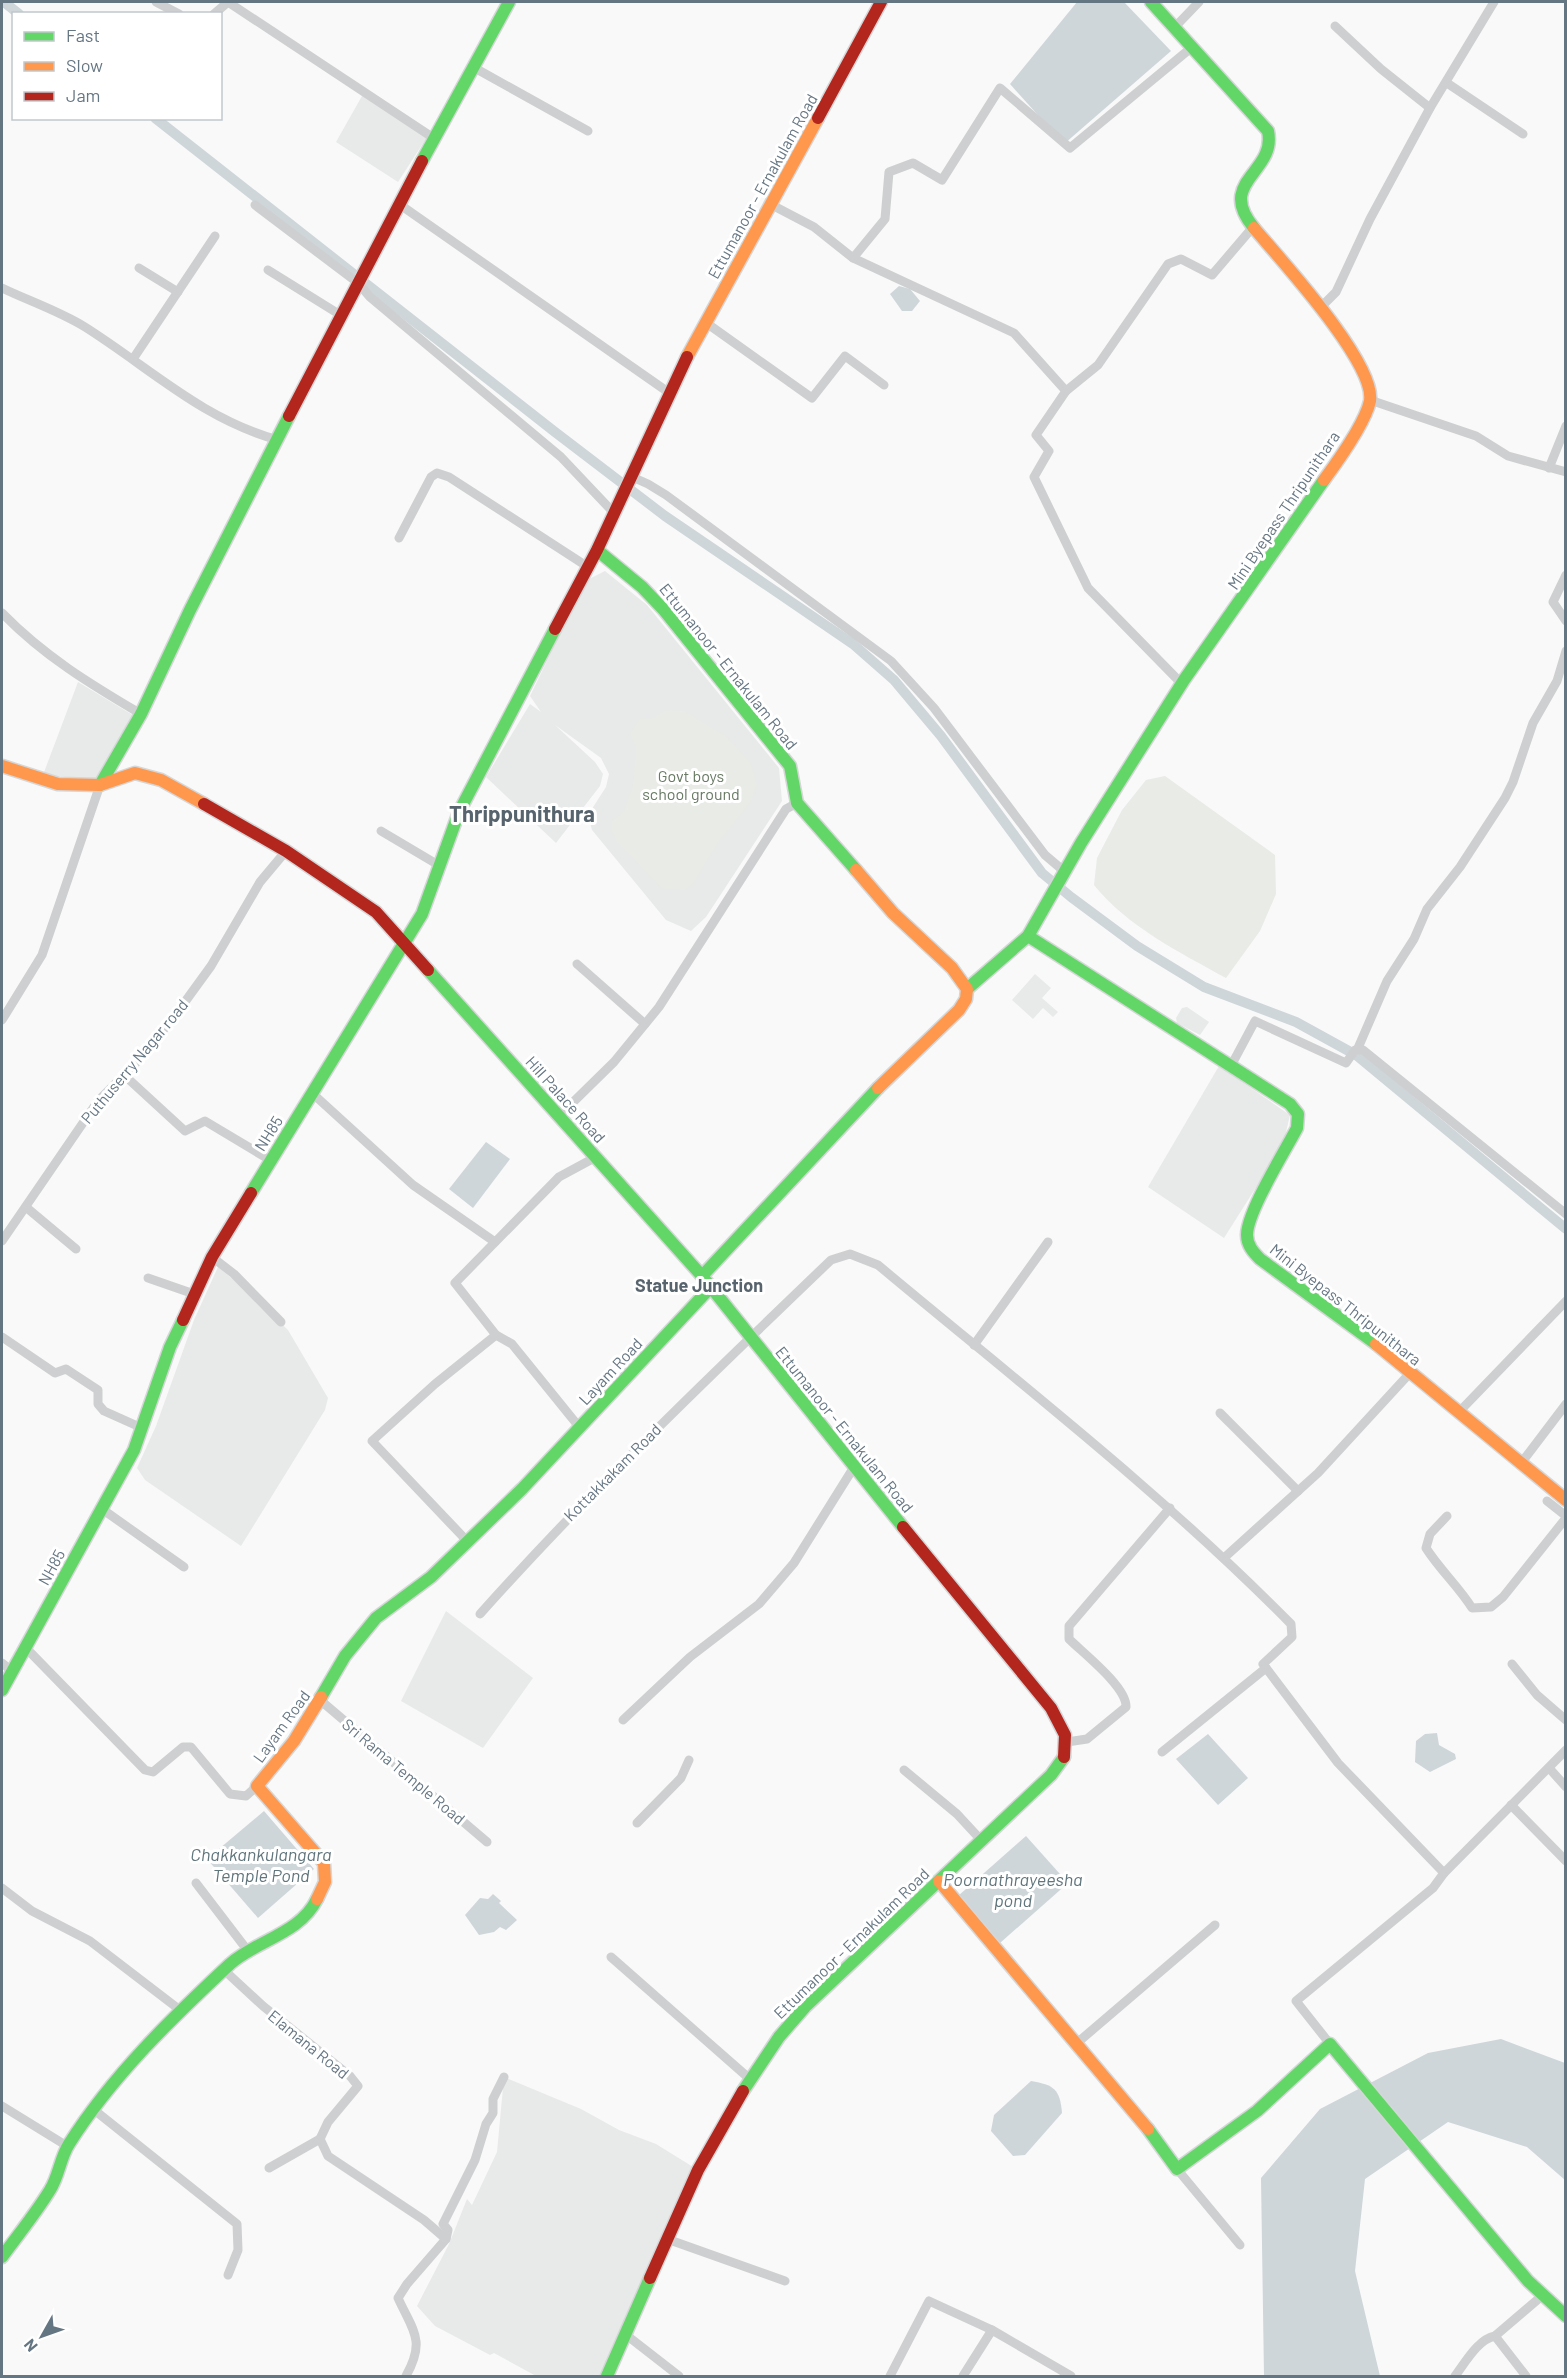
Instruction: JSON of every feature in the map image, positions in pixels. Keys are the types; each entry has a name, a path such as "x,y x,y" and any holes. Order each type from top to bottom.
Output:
{"main road":[{"path":"100,784 141,714 190,610 399,204 509,2"},
{"name":"Ettumanoor - Ernakulam Road","path":"406,944 422,914 459,812 597,550 668,392 881,2"},
{"path":"1150,2 1175,27 1272,138 1270,152 1242,184 1238,192 1245,217 1320,307 1362,368 1370,400"},
{"name":"Mini Byepass Thripunithara","path":"967,989 1028,936 1064,873 1182,684 1349,445 1370,400"},
{"name":"Ettumanoor - Ernakulam Road","path":"597,550 642,587 663,609 790,766 797,803"},
{"path":"2,766 58,784 100,784 135,773 161,780 286,851 376,912 406,944"},
{"path":"702,1276 872,1094 959,1010 966,999 967,989 952,968 893,913 797,803"},
{"name":"Mini Byepass Thripunithara","path":"1028,936 1281,1096 1298,1114 1296,1133 1249,1224 1246,1239 1248,1246 1260,1259 1356,1328 1566,1500"},
{"name":"NH85","path":"2,1690 134,1450 170,1347 212,1257 270,1160 406,944"},
{"name":"Hill Palace Road","path":"406,944 702,1276"},
{"name":"Ettumanoor - Ernakulam Road","path":"607,2376 698,2170 727,2115 779,2037 805,2007 1061,1764 1066,1754 1067,1742 1063,1728 1050,1708 702,1276"},
{"name":"Layam Road","path":"2,2257 51,2189 67,2146 93,2109 180,2010 239,1956 277,1936 304,1917 325,1882 324,1863 257,1786 294,1741 345,1656 376,1618 431,1577 468,1542 580,1428 711,1287"},
{"path":"939,1881 1156,2138 1177,2169 1201,2154 1255,2110 1308,2066 1330,2044 1528,2281 1566,2316"}],"street":[{"path":"156,2 175,12"},
{"path":"216,12 228,2 435,139"},
{"path":"1175,27 1199,2"},
{"path":"1320,307 1336,292 1370,219 1430,108 1447,83 1478,23 1494,2"},
{"path":"1335,26 1381,69 1430,108"},
{"path":"853,258 885,219 889,172 913,163 942,180 1000,88 1070,148 1191,48"},
{"path":"473,67 588,131"},
{"path":"1447,83 1523,134"},
{"path":"399,204 668,392"},
{"path":"770,204 814,227 853,258 1014,333 1066,391"},
{"path":"255,205 358,284 369,297 561,457 614,513"},
{"path":"1182,684 1088,588 1034,477 1049,451 1036,435 1066,391 1098,365 1168,264 1181,259 1212,275 1253,227"},
{"path":"133,359 214,236"},
{"path":"139,268 178,292"},
{"path":"268,270 342,316"},
{"path":"2,288 82,326 210,413 249,432 278,440"},
{"path":"705,322 812,398 845,356 884,385"},
{"path":"1370,400 1476,436 1508,456 1566,471"},
{"path":"1548,468 1566,426"},
{"path":"399,538 431,477 438,473 449,477 588,567"},
{"path":"630,476 666,495 891,661 934,708 1045,855 1064,873"},
{"path":"1566,575 1552,602 1566,621"},
{"path":"2,614 22,634 78,678 141,714"},
{"path":"1232,1064 1255,1021 1346,1063 1355,1051 1387,981 1414,939 1427,909 1460,867 1513,782 1533,723 1557,681 1566,651"},
{"path":"1557,681 1566,688"},
{"path":"2,1020 42,955 100,784"},
{"path":"560,1115 614,1062 659,1007 786,809 797,803"},
{"path":"381,831 440,866"},
{"name":"Puthuserry Nagar road","path":"2,1241 27,1208 98,1101 124,1075 174,1017 211,966 260,882 286,851"},
{"path":"577,964 645,1024"},
{"path":"1355,1051 1566,1214"},
{"path":"124,1075 185,1131 205,1121 270,1160"},
{"path":"312,1093 413,1185 495,1242"},
{"path":"580,1428 512,1344 496,1335 455,1283 559,1177 596,1157"},
{"path":"27,1208 76,1249"},
{"path":"974,1345 1048,1242"},
{"name":"Kottakkakam Road","path":"480,1614 551,1534 750,1335 831,1260 850,1254 878,1264 1170,1508 1225,1557 1292,1624 1292,1637 1263,1664 1266,1668"},
{"path":"212,1257 234,1274 282,1322"},
{"path":"148,1278 194,1294"},
{"path":"1458,1413 1566,1301"},
{"path":"468,1542 372,1441 435,1384 496,1335"},
{"path":"2,1337 55,1373 66,1369 84,1379 98,1390 98,1404 104,1411 142,1428"},
{"path":"1225,1557 1318,1473 1410,1373"},
{"path":"1521,1462 1566,1404"},
{"path":"1220,1413 1298,1491"},
{"path":"622,1720 690,1657 759,1604 794,1563 854,1467"},
{"path":"1447,1516 1430,1534 1426,1548 1472,1608 1491,1607 1503,1597 1566,1517 1547,1501"},
{"path":"1067,1742 1087,1739 1126,1707 1126,1702 1115,1684 1069,1639 1069,1626 1170,1508"},
{"path":"102,1509 184,1567"},
{"path":"26,1647 144,1770 153,1772 183,1747 191,1747 230,1794 246,1796 257,1786"},
{"path":"2,1663 12,1671"},
{"path":"1512,1664 1537,1695 1566,1719"},
{"path":"1162,1752 1266,1668 1338,1763 1444,1873"},
{"name":"Sri Rama Temple Road","path":"320,1700 487,1842"},
{"path":"1330,2044 1296,2001 1433,1888 1444,1873 1566,1750"},
{"path":"636,1823 681,1778 689,1760"},
{"path":"1549,1768 1566,1787"},
{"path":"904,1770 957,1814 981,1840"},
{"path":"1511,1805 1566,1861"},
{"path":"196,1883 248,1951"},
{"path":"2,1888 32,1911 90,1941 180,2010"},
{"path":"1077,2043 1215,1925"},
{"path":"611,1957 751,2080"},
{"name":"Elamana Road","path":"224,1970 263,2006 350,2076 358,2086 328,2122 320,2139"},
{"path":"406,2376 416,2357 415,2329 398,2298 446,2239 448,2230 443,2224 449,2209 461,2192 481,2146 486,2124 493,2113 494,2099 504,2077"},
{"path":"2,2106 67,2146"},
{"path":"93,2109 237,2224 238,2250 228,2275"},
{"path":"269,2168 320,2139 328,2156 424,2220 446,2239"},
{"path":"1177,2169 1240,2245"},
{"path":"667,2239 784,2281"},
{"path":"1455,2376 1488,2337 1495,2336 1543,2295"},
{"path":"890,2376 929,2301 992,2330 1071,2376"},
{"path":"963,2376 992,2330"},
{"path":"625,2334 679,2376"},
{"path":"1495,2336 1526,2376"}],"shaded area":[{"path":"366,89 431,131 398,182 336,142"},
{"path":"605,571 647,605 779,768 782,801 706,917 691,931 666,920 592,830 588,815 606,787 609,774 601,758 555,725 595,762 603,774 600,786 556,843 486,777 530,704 541,712 530,696 589,579"},
{"path":"78,682 136,717 97,780 43,775"},
{"path":"1035,974 1051,988 1042,998 1058,1012 1053,1017 1043,1008 1033,1019 1012,1000"},
{"path":"1187,1007 1209,1022 1200,1035 1177,1023 1176,1018 1182,1008"},
{"path":"1219,1066 1290,1115 1283,1145 1224,1238 1148,1187"},
{"path":"218,1267 252,1295 288,1330 328,1398 325,1410 241,1546 145,1480 137,1468 156,1426 194,1320"},
{"path":"446,1611 533,1678 483,1748 401,1701"},
{"path":"504,2077 581,2109 619,2130 656,2144 698,2170 605,2376 536,2376 494,2353 490,2355 435,2326 417,2306 449,2244 467,2199 472,2205 497,2152"}],"green space":[{"name":"Govt boys school ground","path":"667,710 684,711 727,737 751,763 757,785 750,803 718,843 693,884 685,890 662,889 616,841 612,831 612,821 624,811 633,784 636,747 630,734 640,718 651,719"},
{"path":"1165,776 1275,855 1276,894 1260,931 1226,978 1155,938 1122,914 1094,885 1097,858 1122,810 1146,780"}],"water":[{"path":"1077,2 1124,2 1171,51 1064,144 1010,84"},
{"path":"899,286 910,289 920,301 912,311 902,311 890,294"},
{"path":"486,1142 510,1159 473,1208 449,1189"},
{"path":"1437,1733 1439,1745 1455,1754 1456,1759 1430,1772 1415,1762 1416,1741 1425,1734"},
{"path":"1208,1734 1248,1778 1218,1805 1176,1759"},
{"name":"Chakkankulangara Temple Pond","path":"264,1811 314,1869 258,1918 207,1859"},
{"name":"Poornathrayeesha pond","path":"1026,1836 1068,1883 1000,1943 958,1896"},
{"path":"493,1894 517,1920 506,1930 500,1927 494,1932 479,1935 465,1915 480,1898 488,1899"},
{"path":"1501,2039 1565,2063 1565,2180 1527,2147 1448,2122 1365,2179 1355,2271 1380,2376 1264,2376 1261,2178 1320,2109 1428,2053"},
{"path":"1031,2081 1054,2089 1060,2098 1062,2113 1025,2155 1013,2156 991,2131 994,2115"}],"waterway":[{"path":"4,2 16,12"},
{"path":"158,120 665,516 853,644 894,680 941,736 1042,873 1071,897 1137,946 1204,987 1296,1022 1356,1055 1566,1229"}],"traffic: fast":[{"path":"422,161 509,2"},
{"path":"1151,2 1268,131 1268,145 1264,157 1244,188 1241,199 1244,212 1254,228"},
{"path":"100,785 141,714 190,610 289,416"},
{"path":"967,989 1028,936 1081,843 1184,680 1324,480"},
{"path":"597,550 642,587 663,609 790,766 797,803 856,870"},
{"path":"251,1193 422,914 459,812 555,629"},
{"path":"1028,936 1290,1104 1298,1114 1297,1128 1253,1212 1247,1235 1248,1242 1260,1259 1376,1344"},
{"path":"428,970 702,1276"},
{"path":"878,1088 702,1276 903,1527"},
{"path":"321,1697 345,1656 376,1618 431,1577 522,1489 711,1287"},
{"path":"2,1690 134,1450 170,1347 183,1320"},
{"path":"743,2091 779,2037 805,2007 1051,1775 1064,1757"},
{"path":"2,2257 50,2190 69,2144 124,2071 186,2005 230,1964 300,1921 317,1899"},
{"path":"1148,2129 1177,2169 1257,2111 1330,2044 1528,2281 1566,2316"},
{"path":"607,2376 650,2278"}],"traffic: slow":[{"path":"687,357 818,118"},
{"path":"1254,228 1324,312 1358,362 1368,384 1370,401 1363,420 1324,480"},
{"path":"2,766 58,784 100,785 135,773 161,780 204,804"},
{"path":"856,870 893,913 952,968 967,989 966,999 959,1010 878,1088"},
{"path":"1376,1344 1566,1500"},
{"path":"317,1899 325,1882 324,1863 257,1786 294,1741 321,1697"},
{"path":"939,1881 1148,2129"}],"traffic: jam":[{"path":"818,118 881,2"},
{"path":"289,416 422,161"},
{"path":"555,629 597,550 687,357"},
{"path":"204,804 286,851 376,912 428,970"},
{"path":"183,1320 212,1257 251,1193"},
{"path":"903,1527 1051,1708 1065,1735 1064,1757"},
{"path":"650,2278 698,2170 743,2091"}],"district":[{"name":"Thrippunithura","path":"522,813"},
{"name":"Statue Junction","path":"699,1285"}]}
